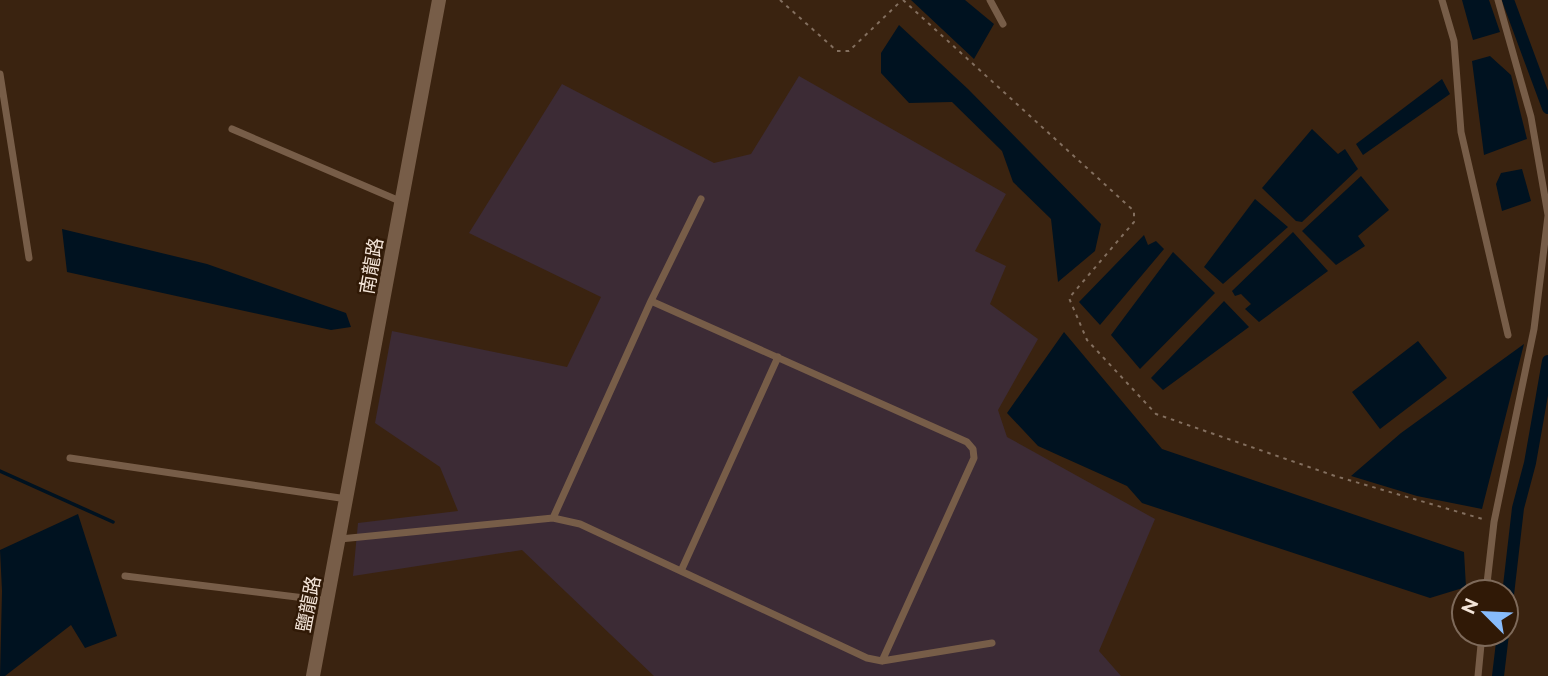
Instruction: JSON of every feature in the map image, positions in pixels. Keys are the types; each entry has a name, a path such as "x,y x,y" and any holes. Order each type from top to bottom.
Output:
{"street":[{"name":"南龍路","path":"340,539 439,0"},
{"name":"鹽龍路","path":"313,676 340,539"}],"lane":[{"path":"990,0 1003,24"},
{"path":"1442,0 1454,41 1461,132 1508,335"},
{"path":"1488,578 1494,522 1534,329 1548,215 1531,117 1498,0"},
{"path":"0,74 29,258"},
{"path":"232,129 402,202"},
{"path":"553,518 651,300 701,199"},
{"path":"651,300 967,442 974,449 974,458 883,661"},
{"path":"681,571 778,357"},
{"path":"70,458 348,499"},
{"path":"340,539 553,518 580,524 867,658 883,661 992,643"},
{"path":"125,576 329,601"},
{"path":"1478,676 1481,648"}],"path":[{"path":"780,0 837,51 849,51 888,10 903,0 1135,211 1134,222 1069,298 1087,340 1156,414 1335,476 1494,522"}],"shaded area":[{"path":"799,76 1006,194 975,251 1006,266 990,304 1038,339 998,410 1007,437 1155,519 1099,651 1121,676 654,676 522,550 353,576 358,523 458,511 440,467 375,423 392,331 567,367 601,297 469,233 562,84 714,163 751,154"}],"water":[{"path":"911,0 965,0 994,24 974,59"},
{"path":"1462,0 1489,0 1500,32 1473,40"},
{"path":"899,25 968,89 1101,224 1095,251 1058,282 1051,219 1013,182 1002,151 952,102 909,103 881,73 881,53"},
{"path":"1490,56 1511,75 1527,139 1484,155 1472,61"},
{"path":"1442,79 1450,94 1363,155 1356,144"},
{"path":"1312,129 1338,154 1345,149 1358,169 1302,222 1296,221 1262,188"},
{"path":"1522,169 1531,201 1502,211 1496,184 1501,173"},
{"path":"1361,176 1389,210 1358,236 1365,246 1336,265 1302,231"},
{"path":"1255,199 1288,227 1223,284 1204,267"},
{"path":"62,229 207,264 346,313 351,327 331,330 67,272"},
{"path":"1293,232 1328,271 1259,322 1245,309 1251,304 1241,294 1235,296 1232,291"},
{"path":"1144,235 1148,245 1156,241 1164,249 1100,325 1079,302"},
{"path":"1173,252 1215,293 1140,369 1111,335"},
{"path":"1224,301 1249,327 1163,390 1151,378"},
{"path":"1064,332 1162,449 1464,552 1465,578 1450,578 1450,592 1430,598 1142,503 1127,486 1038,446 1007,413"},
{"path":"1418,341 1447,378 1380,429 1352,392"},
{"path":"1524,344 1482,509 1417,496 1351,476 1401,433"},
{"path":"78,514 117,636 85,648 71,625 5,676 0,676 0,550"}],"waterway":[{"path":"1508,0 1548,108"},
{"path":"1510,578 1518,508 1530,463 1548,361"},
{"path":"0,471 113,522"},
{"path":"1498,676 1501,648"}]}
